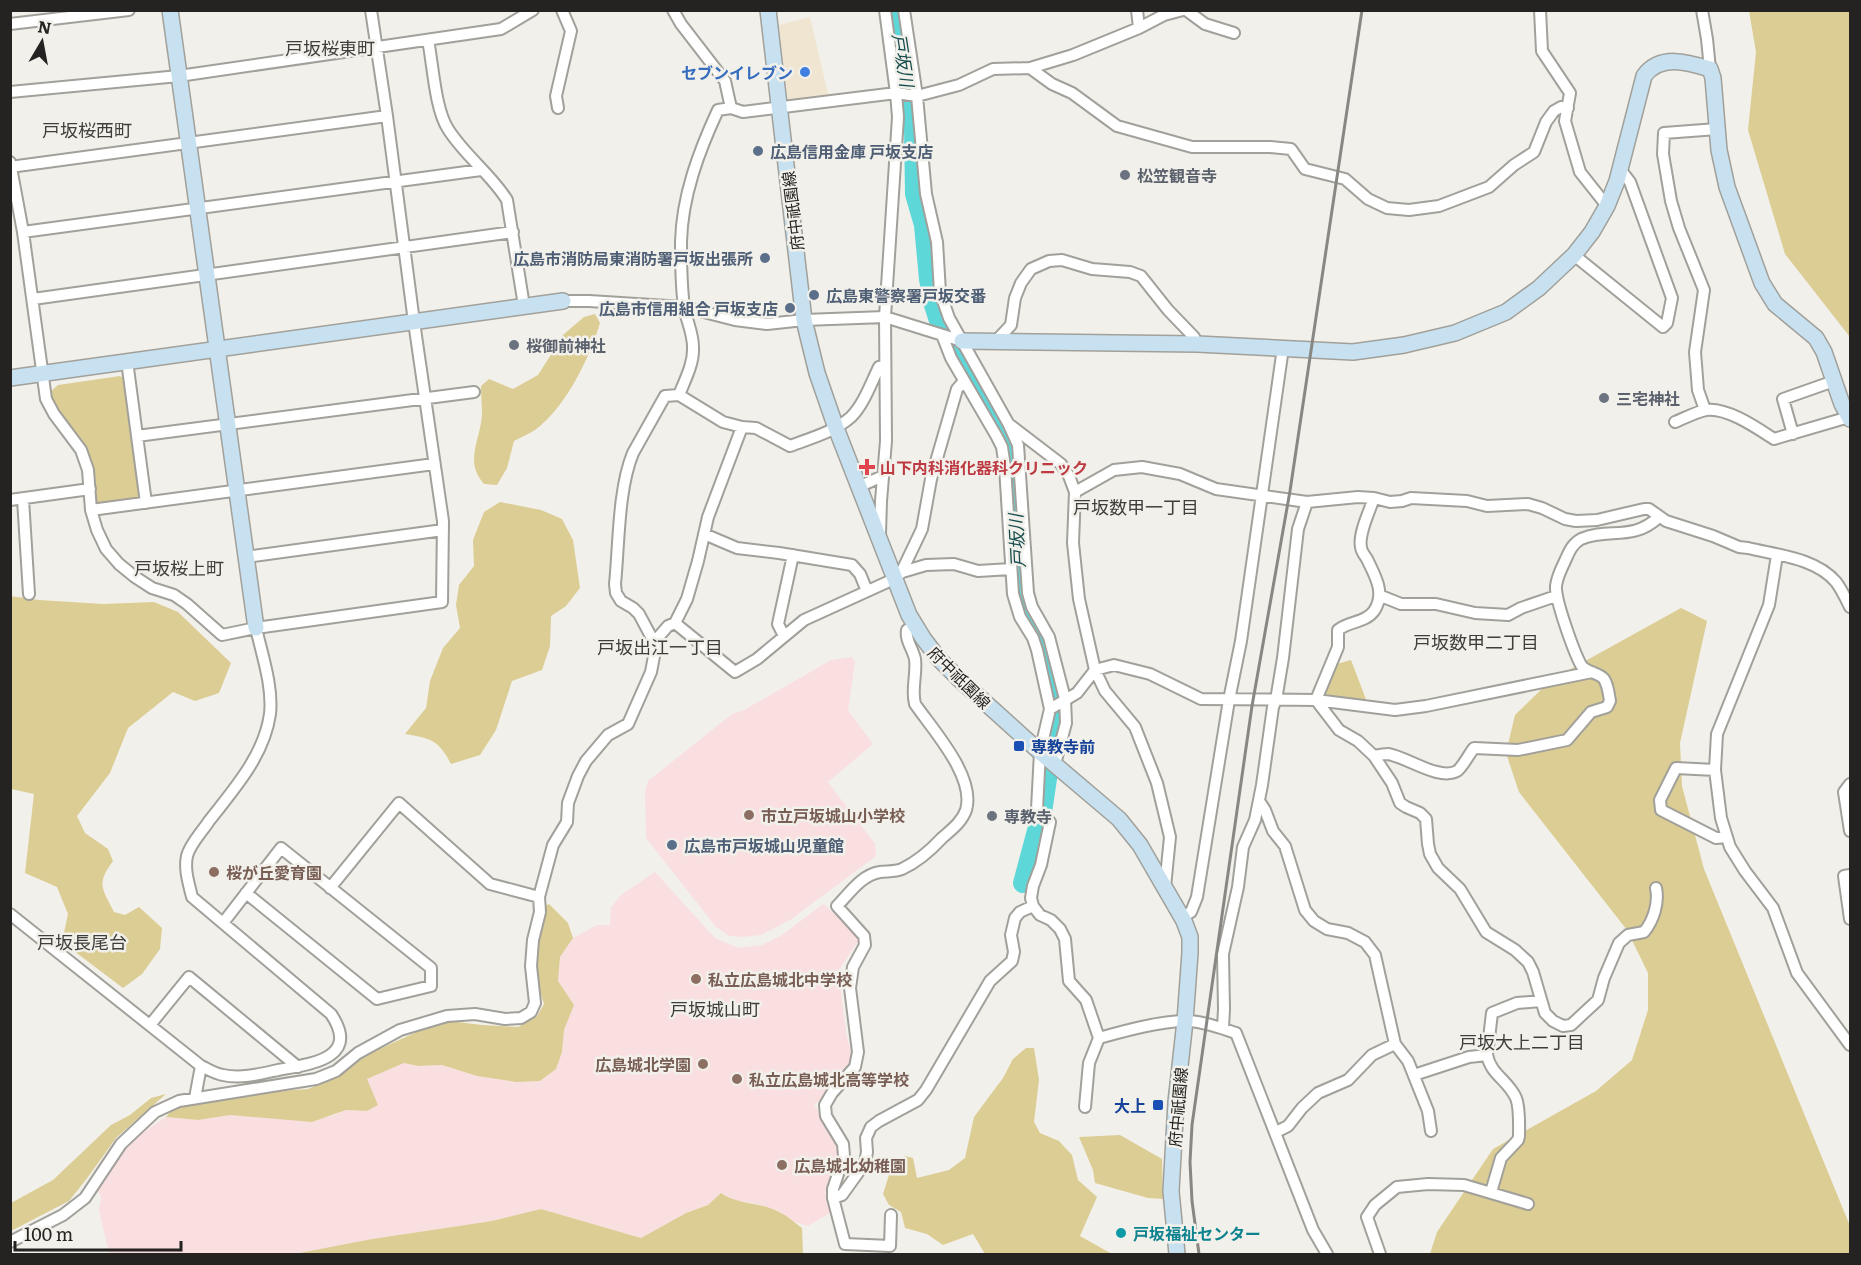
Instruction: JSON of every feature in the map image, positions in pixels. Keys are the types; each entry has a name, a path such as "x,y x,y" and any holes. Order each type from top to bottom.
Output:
{"street":[{"path":"10,24 129,10"},
{"path":"10,914 201,1066 222,1075 244,1077 324,1060 334,1053 340,1041 339,1025 332,1014 192,897 186,876 187,856 197,838 257,755 270,713 270,691 256,628 226,424 170,10"},
{"path":"371,10 387,116 443,530 442,602 256,628 222,635 174,595 152,588 119,564 106,549 97,530 91,510 88,470 81,450 54,414 46,399 23,232 11,165 387,116"},
{"path":"10,92 179,76 501,29 533,10"},
{"path":"558,108 556,96 571,30 562,10"},
{"path":"674,10 681,24 725,81 731,108"},
{"name":"府中祇園線","path":"768,10 804,320 817,373 836,428 915,626 939,659 1040,752 1119,819 1140,845 1165,887 1190,937 1171,1191 1177,1254"},
{"path":"885,10 908,95 937,242 940,292 949,318 1018,445 1028,593 1032,607 1049,638 1065,699 1066,723 1055,764"},
{"path":"880,540 886,441 885,317 898,117 908,95 904,10"},
{"path":"1137,10 1139,28"},
{"path":"679,395 692,360 693,347 692,333 684,307 681,240 688,190 702,145 718,110 731,108 743,112 779,106 908,95 959,85 993,69 1030,68 1073,55 1139,28 1164,15 1185,10 1205,24 1234,33"},
{"path":"1540,10 1542,51 1570,93 1565,121 1580,172 1607,206"},
{"path":"1675,422 1706,410 1721,411 1774,439 1850,418 1842,404 1824,352 1816,338 1776,304 1762,283 1727,187 1719,150 1713,78 1702,10"},
{"path":"428,40 441,115 448,130 481,170 498,185 507,200 524,306"},
{"path":"10,378 563,301 684,307 735,320 767,324 804,320 885,317 962,341 1197,344 1353,352 1404,345 1455,333 1506,312 1539,288 1574,255 1592,232 1607,206 1620,169 1642,85 1649,70 1674,60 1710,69"},
{"path":"1030,68 1052,84 1072,93 1117,126 1192,147 1291,149 1305,169 1344,179 1368,199 1397,210 1439,206 1489,187 1505,172 1534,152 1546,122 1554,111 1561,107 1568,108"},
{"path":"1706,410 1698,390 1695,352 1704,290 1679,228 1671,201 1663,154 1664,133 1717,129"},
{"path":"1574,255 1663,327 1667,323 1672,298 1630,182 1620,169"},
{"path":"23,232 481,170"},
{"path":"33,299 513,232"},
{"path":"996,341 1011,325 1015,298 1021,283 1031,269 1049,261 1062,260 1092,269 1130,272 1141,276 1167,310 1194,337 1197,344"},
{"path":"942,335 951,358 1002,447 1015,606 1037,650 1050,709 1040,752 1037,809 1050,822 1041,866 1031,898 1033,906 1040,915 1051,920 1060,929 1065,939 1069,981 1086,1000 1099,1038 1089,1063 1085,1107"},
{"path":"1181,917 1191,912 1197,897 1229,700 1243,630 1283,348"},
{"path":"127,362 146,503"},
{"path":"10,1242 63,1215 85,1198 121,1144 155,1112 179,1101 316,1079 336,1071 358,1053 400,1030 447,1016 475,1014 505,1019 521,1018 531,1012 535,1003 531,966 533,940 540,912 539,897 553,845 567,822 568,803 578,776 586,761 608,735 628,723 651,672 655,651 654,642 639,614 621,601 616,593 615,584 620,513 633,453 666,396 679,395 723,422 756,428 790,446 836,428 852,416 879,367 885,364"},
{"path":"896,576 922,529 931,479 957,389 964,381"},
{"path":"1793,434 1783,399 1834,381"},
{"path":"137,436 474,392"},
{"path":"1008,423 1061,464 1075,492 1073,543 1079,599 1095,670 1105,691 1135,727 1157,783 1170,837 1165,887"},
{"path":"654,642 668,626 675,623 687,598 710,509 742,427"},
{"path":"91,510 434,464"},
{"path":"1075,492 1114,470 1142,467 1180,474 1216,489 1307,502 1358,496 1390,502 1412,498 1467,501 1487,506 1528,504 1576,521 1597,520 1649,509 1674,524 1713,536 1738,547 1806,562 1824,571 1836,583 1851,607"},
{"path":"858,487 883,476"},
{"path":"10,500 90,489"},
{"path":"1316,700 1338,647 1338,630 1344,624 1361,621 1373,612 1380,596 1377,580 1360,546 1374,498"},
{"path":"24,499 29,594"},
{"path":"1222,1028 1223,954 1238,887 1243,848 1255,820 1285,647 1298,529 1307,502"},
{"path":"1374,756 1385,754 1396,756 1448,774 1460,769 1474,748 1518,750 1567,740 1591,712 1607,707 1610,701 1605,681 1582,666 1556,596 1559,573 1572,546 1582,539 1606,534 1635,532 1652,524 1659,517"},
{"path":"246,557 443,530"},
{"path":"704,534 737,548 852,565 860,574 867,591"},
{"path":"784,636 778,624 793,555"},
{"path":"1778,555 1769,605 1717,734 1715,770 1721,818 1730,846 1745,871 1773,908 1797,973 1851,1045"},
{"path":"675,623 735,672 757,659 804,620 896,576 926,565 954,564 978,572 1011,569"},
{"path":"1380,596 1401,604 1436,604 1475,613 1508,615 1556,596"},
{"path":"891,1215 890,1246 845,1244 833,1198 833,1189 844,1156 843,1144 826,1116 825,1105 832,1093 855,1068 858,1052 850,988 854,967 865,945 864,936 837,906 861,881 877,872 899,871 920,860 959,822 968,799 963,777 915,704 912,695 916,673 915,656 906,635 907,630 915,626"},
{"path":"1050,709 1077,693 1095,670 1114,665 1150,674 1201,699 1316,700 1395,710 1426,706 1592,672"},
{"path":"1316,700 1339,730 1358,741 1374,756 1392,783 1400,803 1420,813 1426,819 1428,844 1438,868 1460,889 1485,932 1509,946 1528,962 1545,1013 1553,1021 1563,1026 1571,1025 1598,1000 1604,978 1619,944 1628,935 1644,932 1648,927 1658,900 1656,888"},
{"path":"1715,770 1676,768 1659,800 1661,810 1716,838 1727,837"},
{"path":"1851,784 1844,792 1851,831"},
{"path":"1258,801 1265,810 1273,831 1285,846 1305,910 1314,921 1327,929 1348,933 1365,942 1375,955 1395,1044 1408,1060 1428,1111 1431,1131"},
{"path":"330,888 399,803 490,884 539,897"},
{"path":"223,923 280,848 430,968 431,986 377,999 246,893"},
{"path":"1851,875 1844,876 1851,919"},
{"path":"833,1198 842,1195 865,1163 866,1138 871,1127 918,1100 926,1090 990,981 1012,961 1014,952 1011,935 1015,918 1020,912 1033,906"},
{"path":"150,1025 189,977 298,1067"},
{"path":"1491,1192 1501,1158 1519,1136 1517,1100 1506,1082 1493,1071 1487,1055 1492,1013 1517,1003 1541,1001"},
{"path":"1099,1038 1134,1029 1185,1021 1236,1033 1313,1230 1327,1254"},
{"path":"1276,1132 1288,1126 1318,1093 1348,1080 1372,1055 1395,1044"},
{"path":"1414,1075 1459,1059 1487,1055"},
{"path":"195,1098 201,1066"},
{"path":"1380,1254 1367,1217 1375,1205 1397,1187 1428,1184 1464,1185 1528,1204"}],"shaded area":[{"path":"1749,11 1850,11 1850,337 1785,254 1748,130 1756,52"},
{"path":"810,17 829,98 788,102 779,25"},
{"path":"595,314 600,323 583,367 566,396 557,409 535,430 514,441 507,468 497,485 484,484 478,476 474,459 482,415 481,386 489,379 513,389 538,375 564,334 584,317"},
{"path":"120,376 126,380 141,495 137,501 102,505 97,502 88,451 58,409 50,392 58,385"},
{"path":"500,502 541,510 562,519 573,540 580,588 566,606 551,616 550,646 542,670 512,681 496,730 480,755 451,764 438,745 421,737 405,734 426,708 430,681 443,648 460,628 456,605 459,585 474,566 473,540 484,512"},
{"path":"10,596 103,604 154,602 178,612 231,663 219,693 195,701 173,692 128,728 110,773 77,816 85,833 108,849 113,861 104,875 103,886 114,912 125,915 139,907 162,928 160,949 142,974 123,988 62,942 68,914 57,887 25,873 34,794 11,789"},
{"path":"1681,608 1707,621 1680,743 1682,786 1704,869 1850,1226 1850,1254 1430,1254 1437,1232 1493,1149 1596,1091 1632,1060 1648,1010 1648,973 1627,930 1519,792 1506,753 1515,715 1551,680"},
{"name":"市立戸坂城山小学校","path":"852,657 855,662 848,710 873,744 828,782 875,844 876,856 790,920 761,935 729,936 716,927 646,838 645,792 648,781 732,714 744,710 831,660"},
{"path":"1351,660 1367,702 1326,697 1325,693 1337,664"},
{"name":"広島城北学園","path":"655,872 715,938 738,948 762,945 782,935 823,904 861,937 838,971 847,1038 852,1054 849,1064 821,1100 814,1104 839,1150 825,1193 831,1212 808,1226 792,1221 776,1210 753,1203 731,1200 686,1213 641,1238 541,1209 492,1221 372,1239 294,1254 109,1254 99,1210 101,1197 98,1190 120,1151 166,1117 198,1120 230,1115 329,1117 346,1110 367,1111 367,1079 404,1063 418,1066 442,1065 477,1076 516,1082 540,1081 562,1052 564,1030 573,1005 558,981 560,957 573,938 597,925 610,925 611,908 621,895"},
{"path":"549,904 568,923 573,938 560,957 558,981 574,1005 564,1030 562,1052 556,1069 540,1081 516,1082 477,1076 442,1065 418,1066 404,1063 367,1079 378,1105 367,1111 346,1110 312,1122 230,1115 198,1120 166,1117 171,1111 189,1104 266,1092 308,1089 332,1079 360,1058 423,1029 449,1021 518,1027 537,1016 544,1004 537,981 536,950 542,907"},
{"path":"1026,1048 1034,1048 1039,1080 1034,1122 1040,1133 1059,1141 1072,1155 1078,1180 1097,1197 1080,1236 1112,1254 985,1254 973,1234 943,1245 927,1234 905,1228 901,1212 889,1205 883,1194 889,1175 905,1156 913,1158 917,1178 949,1170 965,1158 974,1117 1003,1078 1013,1059"},
{"path":"166,1094 116,1138 69,1201 11,1231 11,1203 53,1180 111,1125 130,1115 151,1098"},
{"path":"1120,1135 1162,1159 1163,1199 1148,1198 1095,1183 1093,1170 1079,1137"},
{"path":"721,1193 733,1199 775,1210 793,1221 802,1228 803,1254 294,1254 372,1239 492,1221 541,1209 641,1238 686,1213 708,1205"}],"waterway":[{"name":"戸坂川","path":"896,10 909,82 914,127 915,194 924,225 929,279 940,324"},
{"name":"戸坂川","path":"955,352 987,395 1002,422 1012,453 1017,515 1019,596 1040,640 1048,669 1055,703 1052,740"},
{"name":"戸坂川","path":"1023,883 1042,812 1048,772"}],"railway":[{"path":"1199,1254 1192,1201 1190,1162 1192,1125 1252,706 1290,491 1362,10"}],"place":[{"name":"セブンイレブン","path":"805,72"},
{"name":"広島信用金庫 戸坂支店","path":"758,151"},
{"name":"松笠観音寺","path":"1125,175"},
{"name":"広島市消防局東消防署戸坂出張所","path":"765,258"},
{"name":"広島東警察署戸坂交番","path":"814,295"},
{"name":"広島市信用組合 戸坂支店","path":"790,308"},
{"name":"桜御前神社","path":"514,345"},
{"name":"三宅神社","path":"1604,398"},
{"name":"山下内科消化器科クリニック","path":"867,467"},
{"name":"専教寺前","path":"1019,746"},
{"name":"市立戸坂城山小学校","path":"749,815"},
{"name":"専教寺","path":"992,816"},
{"name":"広島市戸坂城山児童館","path":"672,845"},
{"name":"桜が丘愛育園","path":"214,872"},
{"name":"私立広島城北中学校","path":"696,979"},
{"name":"広島城北学園","path":"703,1064"},
{"name":"私立広島城北高等学校","path":"737,1079"},
{"name":"大上","path":"1158,1105"},
{"name":"広島城北幼稚園","path":"782,1165"},
{"name":"戸坂福祉センター","path":"1121,1233"}],"district":[{"name":"戸坂桜東町","path":"330,47"},
{"name":"戸坂桜西町","path":"87,129"},
{"name":"戸坂数甲一丁目","path":"1136,506"},
{"name":"戸坂桜上町","path":"179,567"},
{"name":"戸坂数甲二丁目","path":"1476,641"},
{"name":"戸坂出江一丁目","path":"660,646"},
{"name":"戸坂長尾台","path":"82,941"},
{"name":"戸坂城山町","path":"715,1008"},
{"name":"戸坂大上二丁目","path":"1522,1041"}]}
